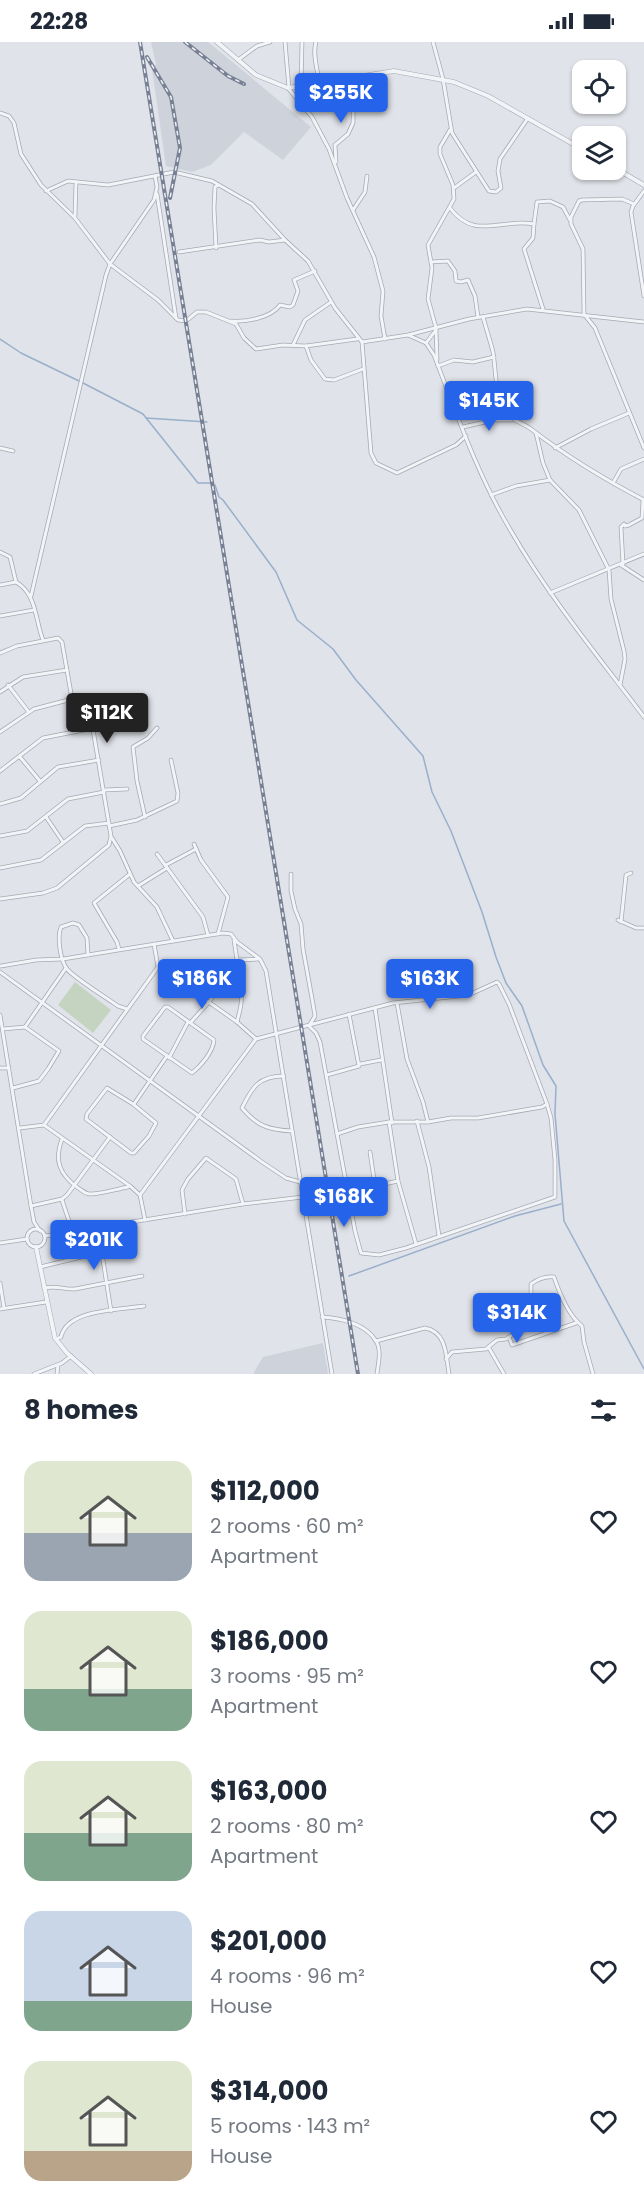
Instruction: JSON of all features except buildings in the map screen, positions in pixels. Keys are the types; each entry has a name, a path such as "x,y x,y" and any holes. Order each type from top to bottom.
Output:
{"street":[{"path":"216,42 263,79 288,88 394,71 443,79 469,87 572,143"},
{"path":"238,60 257,46 270,42"},
{"path":"285,42 288,88 312,117 336,165 352,210 374,257 383,291 381,322 386,339"},
{"path":"301,86 302,42"},
{"path":"316,42 314,53 319,83"},
{"path":"433,42 443,79 450,127 457,144 489,191 496,192 500,189 498,171 500,159 528,118"},
{"path":"336,165 335,146 348,134 354,117 354,78"},
{"path":"0,113 9,116 14,123 21,153 46,191 75,218 110,264 158,300 176,318 186,321 200,312 230,321 239,326 244,338 256,349 306,346 357,339"},
{"path":"437,364 436,329 428,299 431,262 429,240 454,199 454,188 440,154 440,147 450,127"},
{"path":"454,188 476,172"},
{"path":"46,191 62,183 108,185 179,173 212,181 252,204 308,261 332,302 357,339 362,342 408,335 517,310 543,309 644,322"},
{"path":"626,174 644,184"},
{"path":"155,176 176,318"},
{"path":"352,210 365,192 368,176"},
{"path":"75,218 76,182"},
{"path":"216,248 214,208 215,187 218,185"},
{"path":"644,191 631,212 644,296"},
{"path":"31,596 110,264 143,217 157,192"},
{"path":"571,222 579,201 582,200 622,199 634,204"},
{"path":"543,309 524,249 533,238 537,202 542,200 563,207 583,249 584,315 595,328 644,448"},
{"path":"450,208 459,220 483,228 500,224 534,224"},
{"path":"179,252 260,240 270,242 285,240"},
{"path":"431,262 448,261 455,271 456,281 468,280 475,296 478,318"},
{"path":"230,321 266,316 276,311 280,305 290,307 298,291 294,280 315,271"},
{"path":"293,345 305,320 332,302"},
{"path":"483,316 494,357 501,403 507,414 529,427 555,448 644,500 642,518 629,525 624,524 621,528 622,564"},
{"path":"426,343 436,329"},
{"path":"408,335 426,343 437,364 491,495 510,530 550,592 644,717"},
{"path":"362,342 371,453 378,464 397,473 456,445 466,436"},
{"path":"306,346 310,360 325,379 334,380 364,369"},
{"path":"437,364 454,360 473,362 494,357"},
{"path":"446,387 486,396 501,403"},
{"path":"555,448 629,413"},
{"path":"463,428 494,420 514,420"},
{"path":"536,433 543,463 550,480 579,510 609,570 611,599 625,659 620,685"},
{"path":"0,448 13,451"},
{"path":"613,483 621,469 644,459"},
{"path":"491,495 516,486 550,480"},
{"path":"0,552 10,557 16,582 31,596 43,640"},
{"path":"550,592 644,554"},
{"path":"622,564 644,580"},
{"path":"0,585 16,582"},
{"path":"0,616 34,610"},
{"path":"0,653 43,640 61,639 72,699"},
{"path":"0,692 23,677 67,670"},
{"path":"8,685 28,711"},
{"path":"0,732 28,711 72,699 88,700 111,836 130,874 157,908 173,941"},
{"path":"0,771 43,738 94,728"},
{"path":"145,817 137,781 133,747 148,738 157,728"},
{"path":"20,756 40,781"},
{"path":"0,804 16,801 58,767 99,760"},
{"path":"0,868 40,860 85,826 145,817 177,801 178,793 171,760"},
{"path":"0,836 27,831 68,799 104,791 127,789"},
{"path":"46,817 63,842"},
{"path":"0,898 43,893 57,888 109,845 111,836"},
{"path":"194,844 201,860 228,897 218,934"},
{"path":"138,886 196,849"},
{"path":"157,854 203,917 208,936"},
{"path":"632,873 627,875 620,921 644,928"},
{"path":"119,949 94,903 130,874"},
{"path":"291,874 291,891 301,924 303,949 314,1004 315,1016 309,1026"},
{"path":"88,954 87,938 79,925 73,923 61,927 59,933 66,968 118,1006 127,1009"},
{"path":"300,1182 283,1177 41,1003 0,972 0,965 63,959 228,933 262,961 266,971 284,1076 332,1374"},
{"path":"133,1104 168,1057 189,1022 209,1002 237,960 234,940"},
{"path":"44,1125 158,967 154,944"},
{"path":"237,960 257,958 262,961"},
{"path":"158,967 237,1022 256,1039"},
{"path":"25,1027 66,968"},
{"path":"178,980 186,973 199,968 208,968 225,976 236,984 241,995 242,1001 237,1022"},
{"path":"140,1195 256,1039 397,1003 473,993 497,982 509,1004 547,1104 555,1160 555,1197 379,1255 361,1253 318,1035 309,1026"},
{"path":"397,1003 407,1059 428,1122"},
{"path":"165,1007 214,1040 213,1047 192,1073 168,1057 146,1042 143,1036 165,1007"},
{"path":"375,1008 388,1088 398,1181 416,1244"},
{"path":"349,1014 360,1064"},
{"path":"0,1015 34,1222 45,1236"},
{"path":"2,1029 25,1027 58,1049 59,1052 39,1081 13,1088"},
{"path":"327,1075 358,1067 360,1064 382,1060"},
{"path":"0,1068 9,1068"},
{"path":"284,1076 267,1077 260,1081 242,1108 270,1130 292,1131"},
{"path":"109,1088 133,1104 156,1123 149,1136 134,1153 86,1119 87,1114 105,1089 109,1088"},
{"path":"337,1134 358,1127 403,1121 428,1122 451,1118 478,1118 542,1107 547,1104"},
{"path":"417,1121 429,1167 439,1236"},
{"path":"19,1128 44,1125 130,1186 140,1195 145,1220"},
{"path":"31,1206 62,1199 110,1137"},
{"path":"62,1139 58,1149 57,1163 64,1176 74,1185 90,1194 130,1186"},
{"path":"370,1152 375,1186"},
{"path":"185,1214 183,1190 206,1158 236,1179 243,1204"},
{"path":"349,1195 398,1181"},
{"path":"45,1236 243,1204 303,1197"},
{"path":"62,1199 69,1221 68,1233"},
{"path":"27,1239 34,1222"},
{"path":"98,1228 111,1311"},
{"path":"30,1232 40,1231"},
{"path":"36,1247 44,1243 45,1236"},
{"path":"0,1243 27,1239"},
{"path":"27,1239 31,1245 36,1247"},
{"path":"36,1247 46,1302 56,1339 91,1374"},
{"path":"40,1267 102,1252 130,1248"},
{"path":"44,1288 58,1286 70,1290 142,1276"},
{"path":"446,1359 452,1352 489,1348 497,1340 506,1340 527,1322 531,1305 531,1284 541,1278 554,1277 566,1307 576,1323 582,1326 584,1342 594,1374"},
{"path":"0,1283 2,1309 46,1302"},
{"path":"56,1339 61,1337 66,1325 78,1317 144,1306"},
{"path":"322,1317 357,1324 376,1341 379,1353 378,1374"},
{"path":"509,1337 512,1345 576,1323"},
{"path":"376,1341 425,1328 431,1329 443,1341 449,1374"},
{"path":"489,1348 504,1374"},
{"path":"34,1374 58,1365 71,1356"},
{"path":"57,1374 58,1365"}],"shaded area":[{"path":"151,42 208,42 311,127 283,160 244,132 211,165 192,172 166,166 152,69 156,64"},
{"path":"323,1343 328,1374 253,1374 263,1357"}],"green space":[{"path":"75,982 111,1010 93,1033 58,1005"}],"waterway":[{"path":"0,339 21,353 79,381"},
{"path":"83,383 143,414 198,483 211,483"},
{"path":"146,418 207,422"},
{"path":"215,485 219,497 276,572 297,620 333,649 356,680 423,756 432,792 451,831 506,983 522,1006 543,1065 556,1086 555,1114 564,1221 644,1369"},
{"path":"349,1276 515,1216 561,1204"}],"railway":[{"path":"140,42 358,1374"},
{"path":"185,42 228,76 244,84"},
{"path":"147,57 171,97 180,148 170,198"}]}
